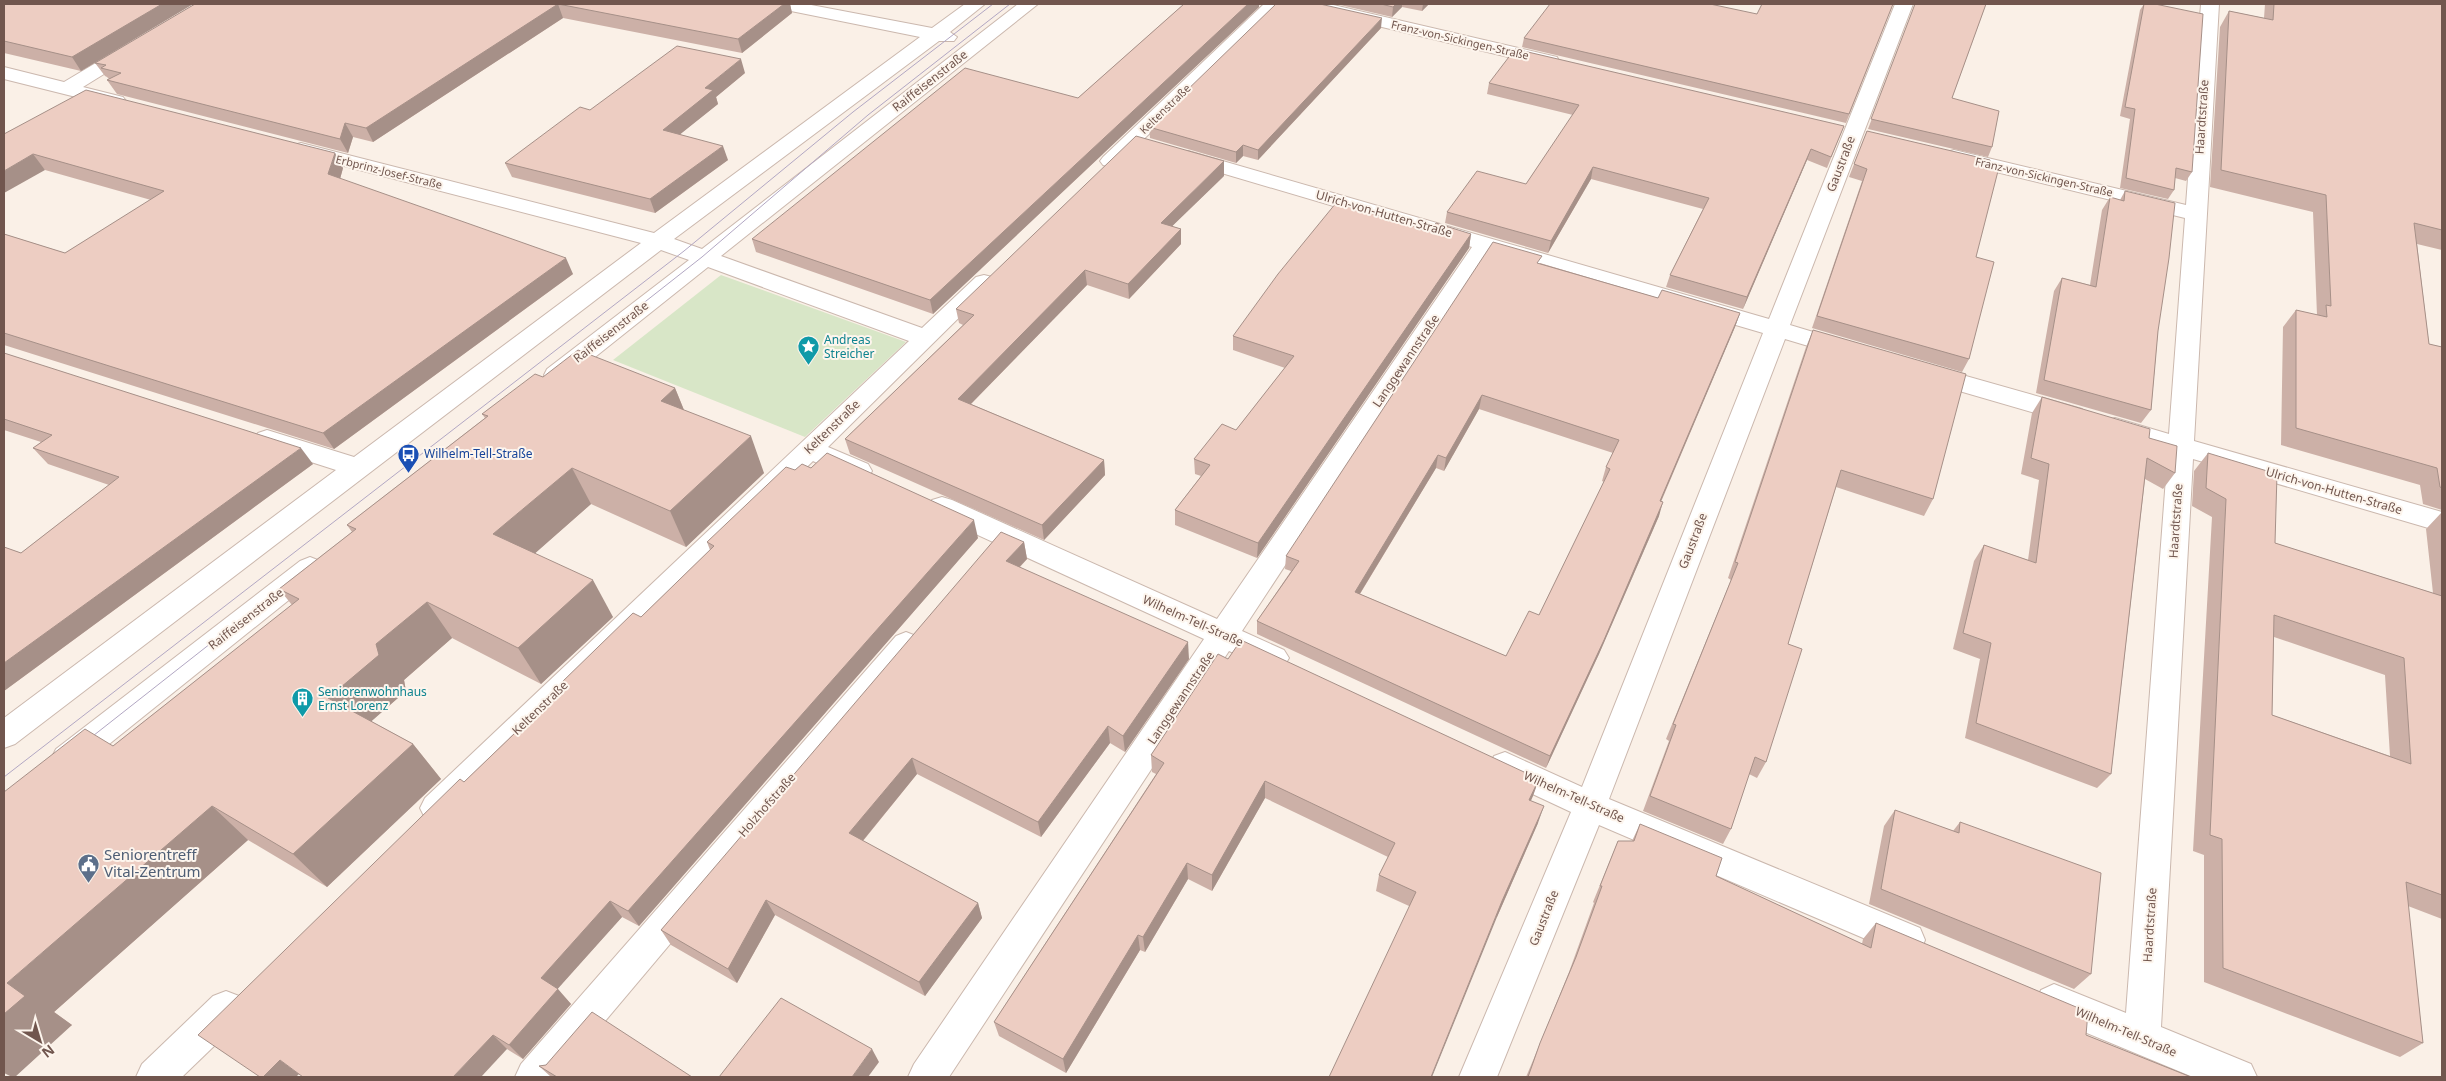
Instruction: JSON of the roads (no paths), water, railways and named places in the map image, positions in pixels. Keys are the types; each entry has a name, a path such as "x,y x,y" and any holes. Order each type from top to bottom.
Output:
{"street":[{"path":"781,4 978,44"},
{"path":"4,735 658,241 976,4"},
{"name":"Raiffeisenstraße","path":"536,391 1029,4"},
{"name":"Keltenstraße","path":"1089,182 1151,146 1274,4"},
{"name":"Franz-von-Sickingen-Straße","path":"1308,4 1566,65"},
{"name":"Gaustraße","path":"1478,1077 1590,806 1904,4"},
{"name":"Haardtstraße","path":"2142,1039 2210,4"},
{"path":"66,88 150,38"},
{"path":"4,73 133,106"},
{"name":"Erbprinz-Josef-Straße","path":"286,145 658,241 705,258"},
{"name":"Ulrich-von-Hutten-Straße","path":"1151,146 1861,354"},
{"name":"Franz-von-Sickingen-Straße","path":"1939,153 2197,214"},
{"name":"Langgewannstraße","path":"928,1077 1484,244"},
{"path":"705,258 925,338"},
{"name":"Keltenstraße","path":"421,822 1004,263"},
{"name":"Ulrich-von-Hutten-Straße","path":"1908,367 2442,522"},
{"path":"247,432 359,468"},
{"path":"810,449 882,481"},
{"name":"Wilhelm-Tell-Straße","path":"919,497 991,545 1224,634 1304,672"},
{"name":"Raiffeisenstraße","path":"46,774 334,550"},
{"name":"Holzhofstraße","path":"534,1077 923,624"},
{"name":"Wilhelm-Tell-Straße","path":"1483,755 1590,806 1930,949"},
{"name":"Wilhelm-Tell-Straße","path":"2032,992 2238,1077"},
{"path":"155,1077 241,994"}],"tram line":[{"path":"4,777 684,251 853,112 993,4"},
{"path":"571,360 702,257 868,115 1010,4"},
{"path":"84,743 290,581"}],"place":[{"name":"Andreas Streicher","path":"808,366"},
{"name":"Wilhelm-Tell-Straße","path":"408,473"},
{"name":"Seniorenwohnhaus Ernst Lorenz","path":"302,718"},
{"name":"Seniorentreff Vital-Zentrum","path":"88,883"}]}
